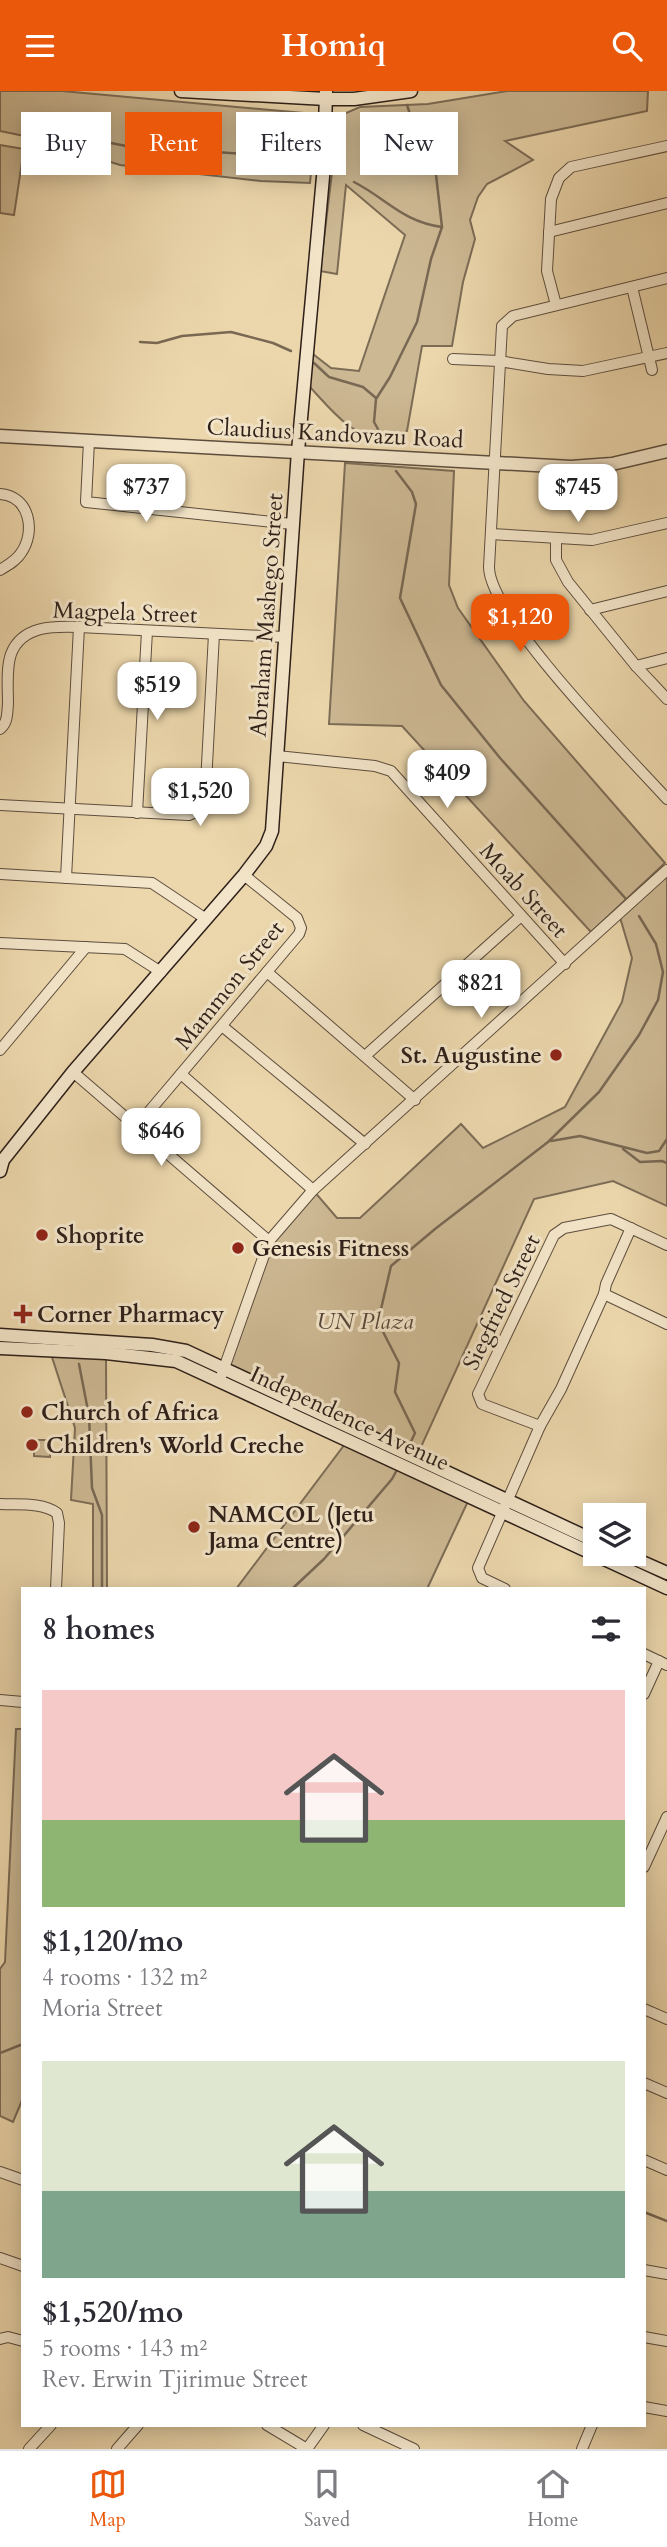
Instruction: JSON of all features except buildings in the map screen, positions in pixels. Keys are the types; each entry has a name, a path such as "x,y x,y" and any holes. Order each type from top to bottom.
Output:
{"main road":[{"path":"181,91 381,95 411,91"},
{"path":"216,93 288,91 381,95"},
{"name":"Abraham Mashego Street","path":"0,1171 3,1160 73,1072 244,875 266,846 272,831 292,524 324,166 326,94"},
{"name":"Claudius Kandovazu Road","path":"0,436 593,467 667,451"},
{"name":"Independence Avenue","path":"0,1335 177,1348 222,1374 506,1507 667,1588"},
{"name":"Independence Avenue","path":"0,1348 153,1357 222,1374"},
{"name":"Independence Avenue","path":"506,1507 583,1536"},
{"path":"646,1564 667,1573"}],"street":[{"path":"556,305 547,271 553,188 571,167 667,146"},
{"path":"549,232 667,202"},
{"path":"667,278 507,320 500,332 489,576 493,590 507,611 560,682 667,799"},
{"path":"632,287 652,370"},
{"path":"453,359 499,361 548,369 583,371 667,353"},
{"path":"89,441 86,502 292,524"},
{"path":"0,494 15,496 23,503 28,526 23,551 13,562 0,570"},
{"path":"491,534 601,539 667,523"},
{"path":"556,538 556,560 559,567 590,610 667,699"},
{"path":"590,610 667,591"},
{"path":"66,878 79,627"},
{"name":"Magpela Street","path":"0,729 7,720 12,653 17,645 40,628 79,627 285,637"},
{"path":"137,813 147,631"},
{"path":"0,805 195,814 203,807 214,634"},
{"path":"636,666 667,658"},
{"name":"Moab Street","path":"277,757 375,766 391,771 565,964"},
{"path":"222,1374 269,1241 313,1190 667,870"},
{"path":"0,874 158,884 206,919"},
{"name":"Mammon Street","path":"136,1127 297,938 300,922 244,875"},
{"path":"365,1056 521,916"},
{"path":"0,943 128,950 161,972"},
{"path":"0,1049 86,947"},
{"path":"267,972 415,1100"},
{"path":"222,1026 365,1144"},
{"path":"73,1072 269,1241"},
{"path":"181,1074 313,1190"},
{"name":"Siegfried Street","path":"540,1426 482,1404 478,1394 554,1235 564,1228 606,1219 667,1245"},
{"path":"501,1587 482,1578 478,1568 540,1426 561,1389 604,1294 631,1228"},
{"path":"604,1294 667,1324"},
{"path":"0,1504 39,1506 57,1513 59,1523 56,1587"},
{"path":"646,1655 663,1663 646,1691"},
{"path":"0,1700 21,1702"},
{"path":"646,1863 667,1817"},
{"path":"646,2010 667,2019"},
{"path":"646,2084 667,2093"},
{"path":"646,2161 667,2170"},
{"path":"0,2172 21,2179"},
{"path":"0,2258 21,2265"},
{"path":"646,2270 667,2274"},
{"path":"0,2339 8,2337 21,2340"},
{"path":"646,2337 667,2341"},
{"path":"646,2407 667,2411"},
{"path":"29,2449 49,2427"},
{"path":"117,2449 136,2427"},
{"path":"271,2427 307,2449 323,2427"},
{"path":"367,2427 414,2449"},
{"path":"583,2449 591,2427"}],"green space":[{"path":"0,91 62,91 293,112 236,112 236,175 311,175 310,183 208,175 222,175 222,112 125,112 125,166 111,162 111,112 21,112 21,135 0,131"},
{"path":"507,91 648,91 647,111 505,141 533,160 487,184 478,197 470,220 475,239 463,282 452,346 422,346 407,431 380,438 359,432 350,426 309,386 313,354 331,368 359,371 405,235 346,185 337,274 320,271 332,175 346,175 346,113 360,107 428,104"},
{"path":"0,145 21,148 21,169 14,215 0,213"},
{"path":"345,463 454,471 449,585 458,608 524,701 665,863 591,932 402,726 329,724"},
{"name":"UN Plaza","path":"667,869 667,1206 613,1181 534,1199 416,1458 224,1368 266,1248 313,1190 337,1218 360,1218 461,1124 483,1148 565,1107 622,1002 632,958 619,914"},
{"path":"50,1351 106,1354 107,1587 93,1587 93,1504 71,1500 75,1428"},
{"path":"34,1440 50,1440 50,1457 34,1456"},
{"path":"348,1440 470,1497 428,1587 238,1587"},
{"path":"16,1729 21,1729 21,2103 13,2122 0,2116 0,1969 5,1962"}],"waterway":[{"path":"383,438 374,422 376,399 417,322 431,259 442,227 435,166 407,105"},
{"path":"111,143 236,154"},
{"path":"354,182 406,215 442,227"},
{"path":"140,342 157,343 182,336 231,332 273,343 291,351"},
{"path":"314,363 329,377 363,387 376,398"},
{"path":"396,471 412,492 416,504 400,598 441,685 500,758 626,899"},
{"path":"407,1450 415,1433 395,1392 399,1363 378,1322 391,1266 548,1142 599,1092 639,1035 658,1000 663,972 656,944 639,916"},
{"path":"551,1141 580,1136 647,1153 659,1151 667,1139"},
{"path":"623,1149 640,1162 667,1163"},
{"path":"79,1364 89,1416 92,1488 102,1515 102,1587"},
{"path":"294,1587 324,1559 392,1479 398,1468"},
{"path":"0,2053 21,2045"},
{"path":"646,2213 667,2221"}],"place":[{"name":"St. Augustine","path":"556,1055"},
{"name":"Shoprite","path":"42,1235"},
{"name":"Genesis Fitness","path":"238,1248"},
{"name":"Corner Pharmacy","path":"23,1314"},
{"name":"Church of Africa","path":"27,1412"},
{"name":"Children's World Creche","path":"32,1445"},
{"name":"NAMCOL (Jetu Jama Centre)","path":"194,1527"}]}
